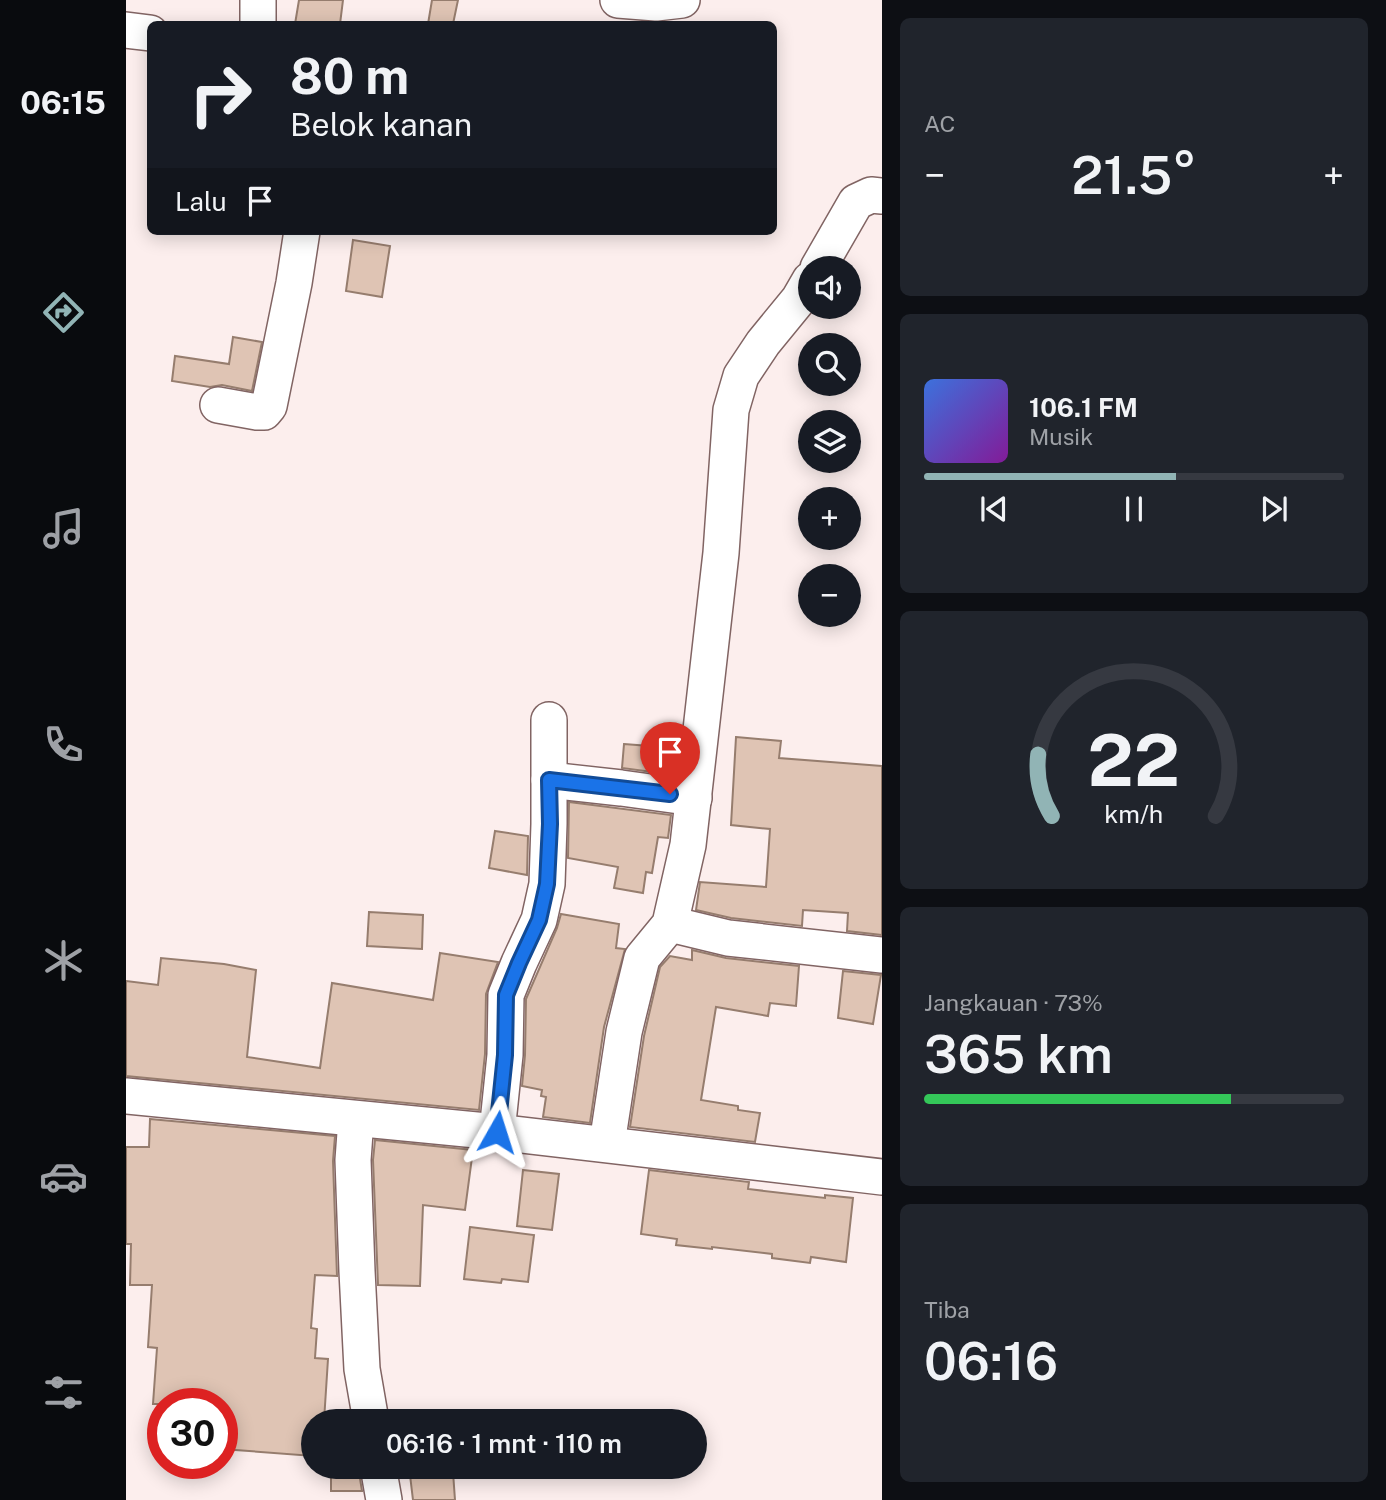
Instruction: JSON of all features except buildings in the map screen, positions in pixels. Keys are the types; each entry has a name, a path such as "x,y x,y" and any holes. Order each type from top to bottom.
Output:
{"street":[{"path":"258,0 258,21"},
{"path":"618,0 656,3 682,0"},
{"path":"126,30 147,33"},
{"path":"826,254 856,202 871,195 882,196"},
{"path":"218,405 257,412 264,412 269,406 295,283 301,235"},
{"path":"607,1144 624,1032 642,958 670,924 688,845 720,553 731,410 741,376 798,299"},
{"path":"497,1132 505,1055 506,995 539,920 547,884 550,824 549,720"},
{"path":"549,780 694,798"},
{"path":"670,924 728,938 882,955"},
{"path":"126,1096 497,1132 882,1177"},
{"path":"356,1119 353,1160 358,1283 362,1369 369,1409"},
{"path":"380,1479 384,1500"}],"route":[{"path":"497,1132 505,1055 506,995 539,920 547,884 549,780 670,794"}]}
